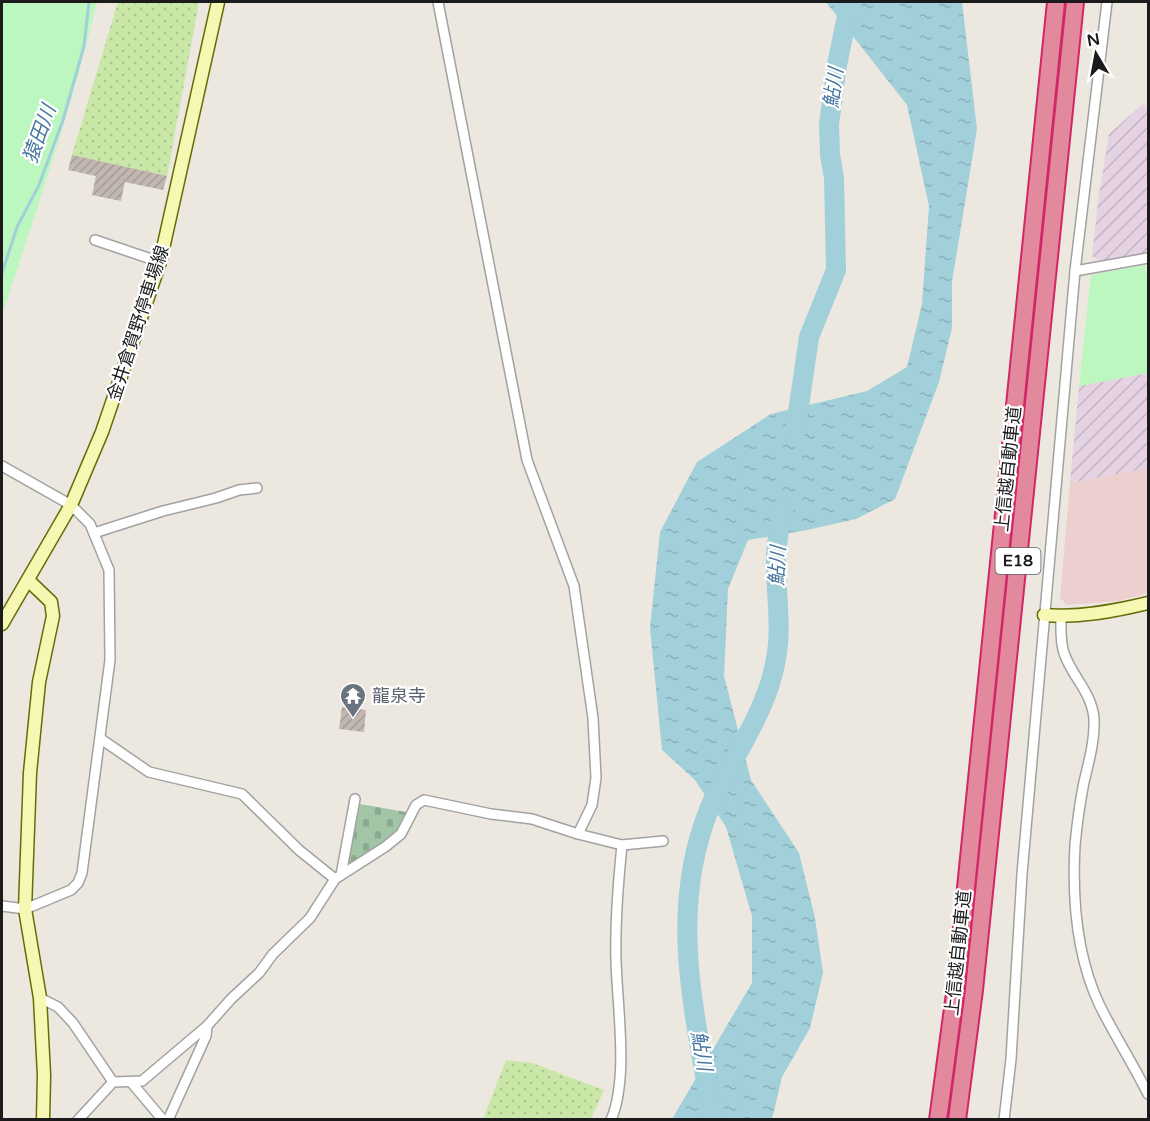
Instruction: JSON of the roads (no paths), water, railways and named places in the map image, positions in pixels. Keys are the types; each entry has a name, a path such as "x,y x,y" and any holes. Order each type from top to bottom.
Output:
{"highway":[{"name":"上信越自動車道","path":"938,1119 956,986 1056,2"},
{"name":"上信越自動車道","path":"957,1119 974,990 1075,2"}],"main road":[{"name":"金井倉賀野停車場線","path":"2,624 71,505 102,432 160,262 218,2"},
{"path":"28,580 51,602 53,616 39,682 30,773 25,909 40,998 44,1075 43,1119"},
{"path":"1044,615 1061,616 1120,610 1149,603"}],"street":[{"path":"438,2 527,460 574,586 593,718 596,778 592,806 578,834"},
{"path":"1004,1119 1011,1059 1022,874 1075,271 1107,2"},
{"path":"95,240 160,262"},
{"path":"1075,271 1149,258"},
{"path":"2,466 71,505 90,524 109,570 110,592 110,660 82,873 78,883 71,890 25,909 2,906"},
{"path":"94,533 239,490 257,488"},
{"path":"1061,616 1064,652 1085,689 1092,706 1094,719 1093,740 1083,788 1076,845 1078,937 1083,960 1100,1005 1149,1094"},
{"path":"101,739 149,772 242,794 299,850 338,877"},
{"path":"78,1119 113,1082 142,1081 207,1026 231,999 259,974 273,954 310,918 338,877 355,799"},
{"path":"338,877 385,847 400,834 416,805 424,800 491,814 532,819 622,845 663,841"},
{"path":"611,1119 617,1105 620,1077 616,906 622,845"},
{"path":"40,998 58,1007 73,1023 113,1082"},
{"path":"168,1119 206,1036 207,1026"},
{"path":"131,1082 163,1119"}],"water":[{"path":"826,2 962,2 977,129 952,282 952,328 939,382 895,499 856,519 748,540 728,589 724,676 751,780 799,853 815,918 823,973 810,1028 782,1077 772,1119 672,1119 752,983 752,916 726,827 695,780 662,750 650,628 660,532 697,462 771,414 867,391 907,367 922,304 929,206 907,105"}],"waterway":[{"name":"猿田川","path":"2,273 17,227 39,185 63,120 84,46 89,2"},
{"name":"鮎川","path":"795,433 809,337 836,270 834,178 829,124 837,65 847,16 847,2"},
{"name":"鮎川","path":"713,1120 693,1002 689,963 687,924 690,885 697,846 710,807 757,717 776,659 779,623 776,557 783,510"}],"place":[{"name":"龍泉寺","path":"353,719"}]}
